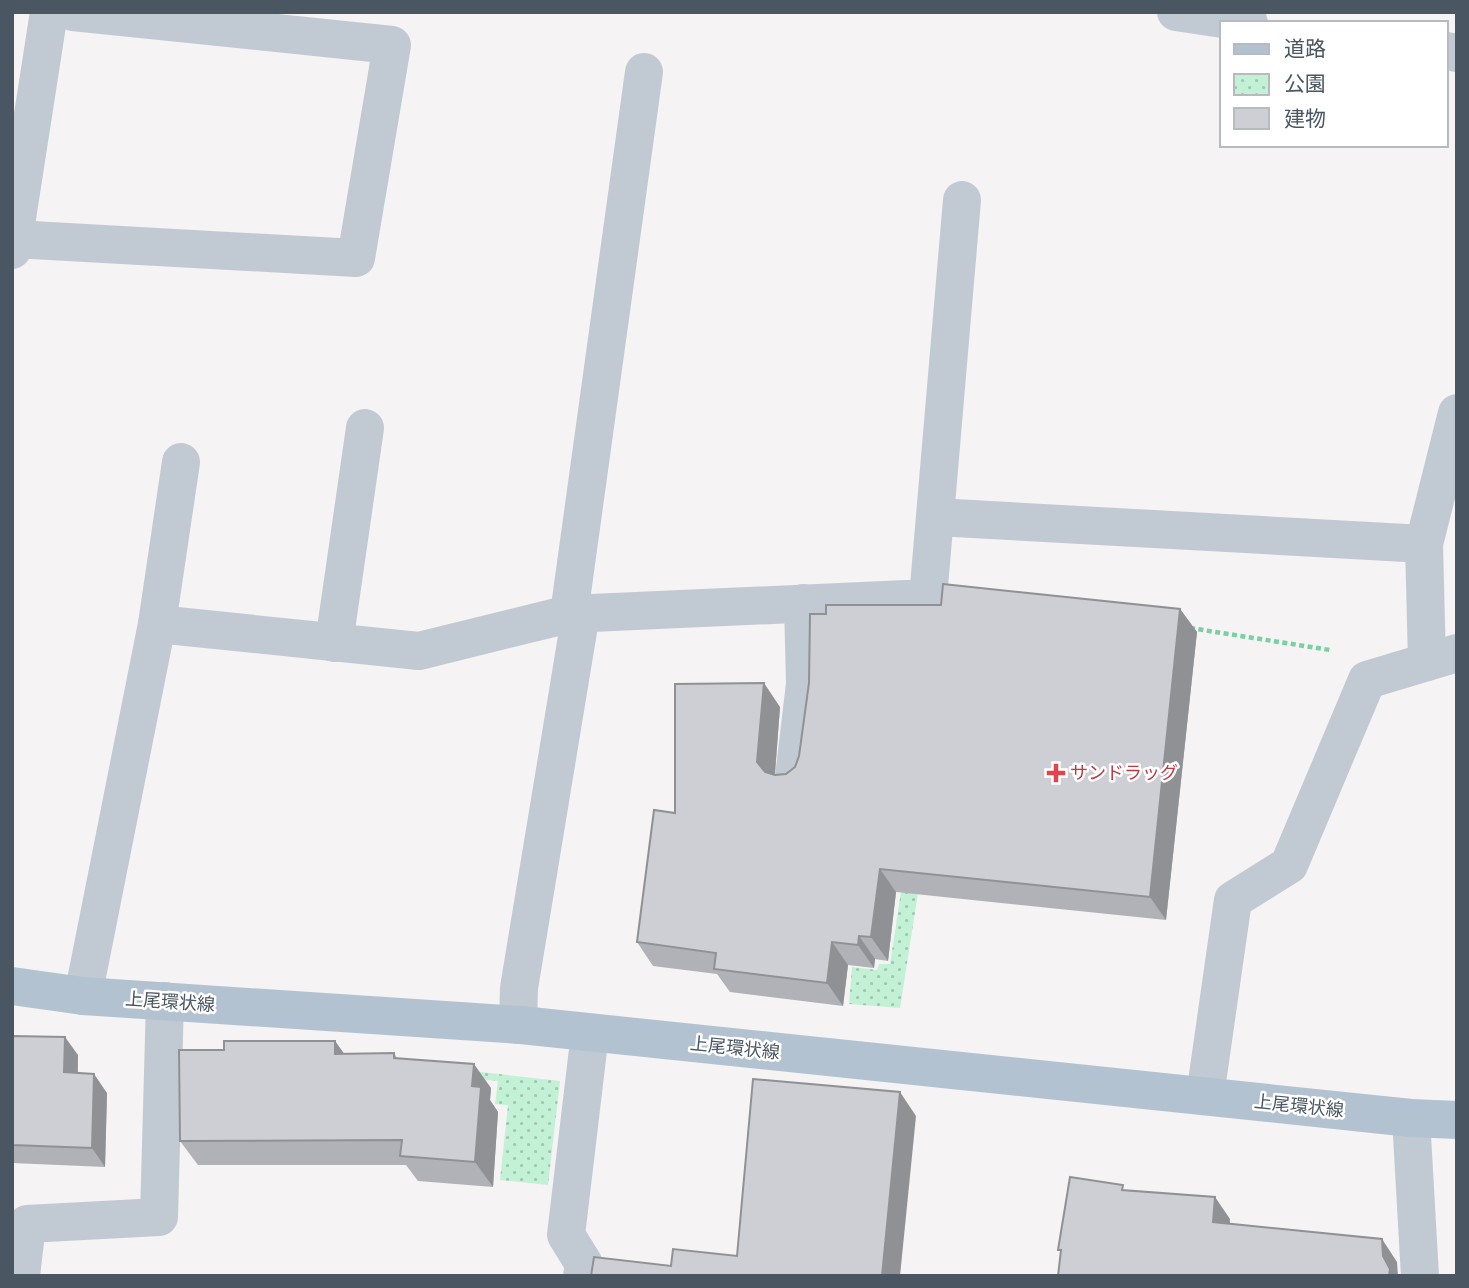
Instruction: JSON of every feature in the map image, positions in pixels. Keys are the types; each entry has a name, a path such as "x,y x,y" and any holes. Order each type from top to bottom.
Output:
{"main road":[{"name":"上尾環状線","path":"12,986 82,996 518,1025 1412,1118 1457,1120"}],"street":[{"path":"49,12 13,244 356,258 392,45 73,12"},
{"path":"1176,12 1236,21"},
{"path":"518,1025 519,988 575,614 644,72"},
{"path":"157,624 419,652 575,614 929,598 962,200"},
{"path":"1205,1096 1233,900 1289,866 1367,680 1442,658 1424,544 1457,413"},
{"path":"334,643 365,428"},
{"path":"82,996 157,624 181,462"},
{"path":"936,517 1424,544"},
{"path":"794,777 805,684 803,603"},
{"path":"21,1276 27,1224 159,1217 165,1001"},
{"path":"582,1276 584,1264 566,1235 590,1032"},
{"path":"1412,1118 1419,1276"}],"path":[{"path":"1176,626 1354,653 1384,675"}],"green space":[{"path":"901,892 918,893 900,1008 849,1004 852,967 877,970 879,964 890,964"},
{"path":"436,1067 560,1081 548,1185 500,1180 508,1105 495,1104 498,1081 434,1074"}],"building":[{"path":"943,584 1180,609 1150,897 880,869 871,937 859,936 858,945 832,942 827,983 714,969 716,953 637,942 654,810 675,813 675,684 764,683 757,762 765,772 786,774 795,767 799,756 809,683 810,614 826,614 826,605 941,605"},
{"path":"12,1036 65,1037 64,1072 94,1074 92,1148 12,1145"},
{"path":"224,1041 335,1041 335,1054 394,1053 394,1058 474,1064 472,1086 481,1087 475,1162 400,1156 402,1140 180,1141 179,1050 224,1050"},
{"path":"753,1079 900,1092 882,1276 591,1276 594,1257 671,1266 673,1249 737,1256"},
{"path":"1070,1177 1123,1185 1122,1190 1215,1197 1213,1222 1382,1239 1383,1256 1390,1269 1389,1276 1058,1276 1061,1250 1058,1250"}],"place":[{"name":"サンドラッグ","path":"1056,773"}]}
